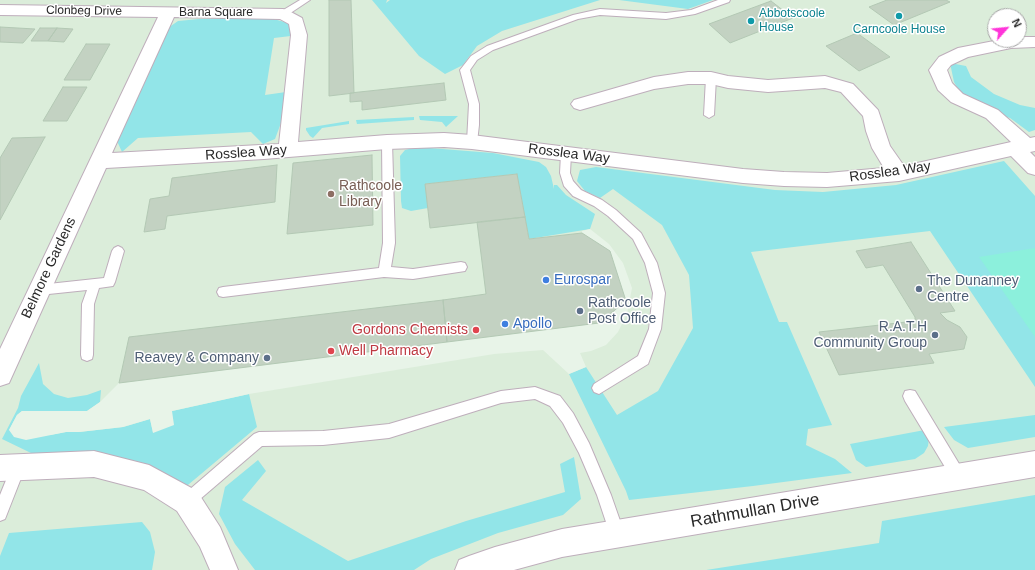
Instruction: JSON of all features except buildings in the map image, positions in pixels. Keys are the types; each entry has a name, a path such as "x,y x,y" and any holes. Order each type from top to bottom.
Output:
{"street":[{"name":"Clonbeg Drive","path":"0,10 168,13"},
{"name":"Barna Square","path":"99,161 168,13 283,14"},
{"path":"283,14 296,22 299,35 288,150"},
{"path":"1035,42 1010,43 964,52 945,61 938,70 944,86 957,98 992,114 1025,146 1035,168"},
{"path":"580,104 654,83 688,78 711,78 728,82 768,86 825,82 847,88 872,114 875,131 881,148 899,174"},
{"name":"Rosslea Way","path":"99,161 288,150 387,142 444,140 472,142 743,176 828,180 899,174 1025,146"},
{"name":"Belmore Gardens","path":"0,374 99,161"},
{"path":"9,468 94,464 149,478 187,501 227,566"},
{"name":"Rathmullan Drive","path":"474,569 495,561 562,543 1035,464"}],"lane":[{"path":"283,14 306,0"},
{"path":"472,142 474,104 465,70 474,58 490,48 582,16 600,12 666,16 692,12 726,0"},
{"path":"709,115 711,78"},
{"path":"384,272 389,243 387,142"},
{"path":"566,154 565,173 568,183 577,193 598,203 612,213 637,236 651,263 659,293 654,329 643,360 599,388"},
{"path":"39,290 109,282 118,251"},
{"path":"223,292 384,272 413,274 462,267"},
{"path":"87,355 88,304 95,284"},
{"path":"187,501 259,439 323,438 389,431 501,397 535,393 555,401 568,418 584,448 604,495 617,535"},
{"path":"910,396 959,477"},
{"path":"0,514 9,468"}],"shaded area":[{"path":"372,0 387,0 386,3 390,0 600,0 502,31 477,46 463,65 445,74 419,56"},
{"path":"619,0 713,0 688,9"},
{"path":"270,18 288,23 299,35 274,38 265,95 293,91 275,139 263,144 251,132 138,138 122,152 117,141 168,28 178,21 199,19"},
{"path":"950,63 966,66 971,77 994,94 1020,105 1035,108 1035,130 1029,132 1010,118 1000,115 959,91 954,82"},
{"path":"419,116 458,116 446,127 442,122 420,120"},
{"path":"414,117 414,120 357,124 356,120"},
{"path":"349,121 349,124 322,128 313,138 306,130 306,128"},
{"path":"417,147 493,153 539,162 546,167 551,176 554,189 554,185 557,185 566,195 595,214 590,229 529,239 516,174 426,184 428,208 411,211 402,208 400,156 405,150"},
{"path":"1004,161 1035,196 1035,387 930,231 751,252 779,322 787,322 832,425 808,429 806,445 835,459 852,473 629,500 569,374 586,367 617,415 658,391 693,328 689,275 662,225 613,189 600,198 585,191 577,181 580,170 596,167 775,190 823,192 896,185"},
{"path":"590,229 609,244 623,263 632,288 627,314 618,332 606,345 591,351 580,353 586,367 569,374 543,350 494,354 249,394 172,411 174,425 153,433 150,419 123,427 66,432 26,440 14,437 9,430 17,415 22,411 87,411 100,402 119,383 599,323 626,301 610,251 582,233 582,231"},
{"path":"1035,248 1035,337 979,257"},
{"path":"39,363 43,384 54,394 68,398 87,395 101,390 100,402 87,411 22,411 17,415 9,430 50,435 66,432 123,427 150,419 153,432 172,411 249,394 257,427 176,495 94,464 31,453 2,439 18,408 21,396"},
{"path":"1035,415 1035,437 968,448 954,440 944,427"},
{"path":"930,429 928,446 924,453 915,459 866,467 856,460 850,444"},
{"path":"574,457 581,499 563,515 498,533 431,559 414,570 255,570 235,544 219,514 225,487 258,460 266,471 242,500 348,561 466,521 565,492 560,464"},
{"path":"1035,495 1035,570 706,570 879,543 882,521"},
{"path":"142,522 150,532 155,552 152,570 0,570 0,556 9,533"}],"place":[{"name":"Carncoole House","path":"899,16"},
{"name":"Abbotscoole House","path":"751,21"},
{"name":"Rathcoole Library","path":"331,194"},
{"name":"Eurospar","path":"546,280"},
{"name":"The Dunanney Centre","path":"919,289"},
{"name":"Rathcoole Post Office","path":"580,311"},
{"name":"Apollo","path":"505,324"},
{"name":"Gordons Chemists","path":"476,330"},
{"name":"R.A.T.H Community Group","path":"935,335"},
{"name":"Well Pharmacy","path":"331,351"},
{"name":"Reavey & Company","path":"267,358"}]}
